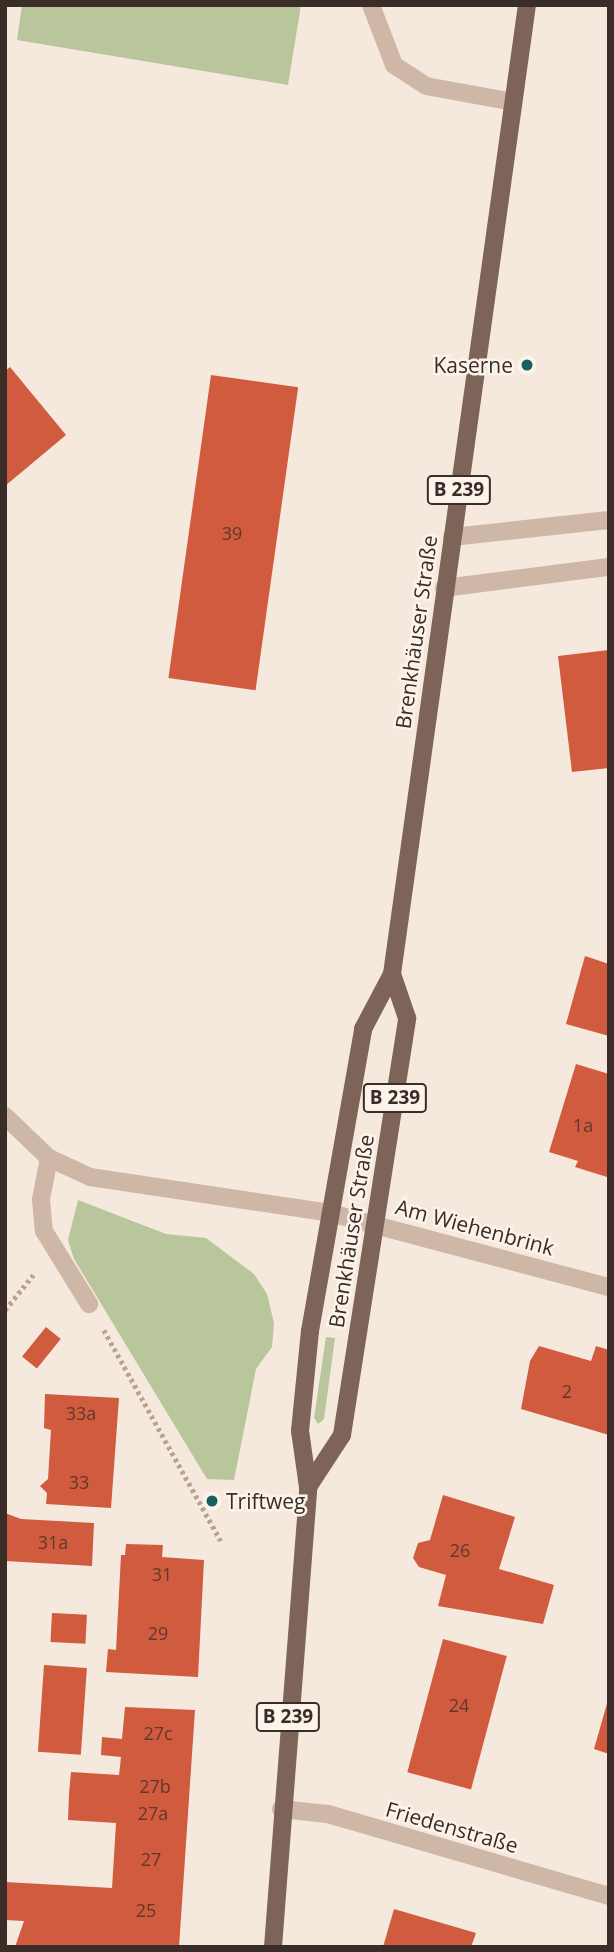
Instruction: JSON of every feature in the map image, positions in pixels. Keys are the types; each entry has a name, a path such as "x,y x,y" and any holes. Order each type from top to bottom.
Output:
{"main road":[{"name":"Brenkhäuser Straße","path":"273,1947 281,1809 308,1487 300,1431 310,1331 363,1029 391,974 527,5"},
{"name":"Brenkhäuser Straße","path":"308,1487 342,1435 376,1225 407,1018 391,974"}],"street":[{"path":"371,5 394,65 426,86 513,102"},
{"path":"452,537 609,520"},
{"path":"444,588 609,567"},
{"path":"5,1116 48,1158 90,1177 330,1213"},
{"path":"48,1158 41,1199 44,1231 89,1304"},
{"name":"Am Wiehenbrink","path":"330,1213 609,1287"},
{"name":"Friedenstraße","path":"281,1809 328,1815 609,1896"}],"path":[{"path":"5,1310 53,1247"},
{"path":"89,1304 170,1441 220,1541"}],"green space":[{"path":"22,5 301,5 288,85 17,40"},
{"path":"78,1200 166,1234 206,1238 254,1274 267,1294 274,1323 272,1347 256,1369 234,1480 207,1479 74,1259 68,1240"},
{"path":"326,1337 335,1338 324,1419 318,1424 314,1418"}],"building":[{"path":"10,367 66,435 5,486 5,371"},
{"path":"211,375 298,387 256,690 168,678"},
{"path":"609,650 609,768 572,772 558,656"},
{"path":"585,956 609,964 609,1036 566,1024"},
{"path":"576,1064 609,1074 607,1177 575,1167 578,1161 549,1152"},
{"path":"46,1327 61,1339 37,1368 22,1357"},
{"path":"539,1346 591,1361 596,1346 609,1350 609,1435 521,1409 530,1361"},
{"path":"45,1394 119,1398 111,1508 46,1504 47,1493 40,1486 48,1479 51,1430 44,1428"},
{"path":"443,1495 515,1517 499,1569 554,1585 543,1624 438,1606 446,1575 419,1567 413,1558 418,1543 430,1540"},
{"path":"5,1513 21,1519 94,1523 92,1566 5,1561"},
{"path":"126,1544 163,1545 162,1557 204,1560 198,1677 106,1672 108,1649 116,1650 121,1555 125,1555"},
{"path":"52,1613 87,1615 85,1644 50,1642"},
{"path":"443,1639 507,1656 471,1789 407,1772"},
{"path":"44,1665 87,1668 81,1755 38,1752"},
{"path":"609,1701 609,1754 594,1749"},
{"path":"125,1707 195,1710 179,1947 15,1947 24,1921 5,1920 5,1882 112,1888 116,1823 68,1820 69,1794 71,1772 119,1775 121,1757 101,1755 102,1737 122,1739"},
{"path":"394,1909 476,1933 471,1947 383,1947"}],"place":[{"name":"Kaserne","path":"527,365"},
{"name":"Triftweg","path":"212,1501"}]}
